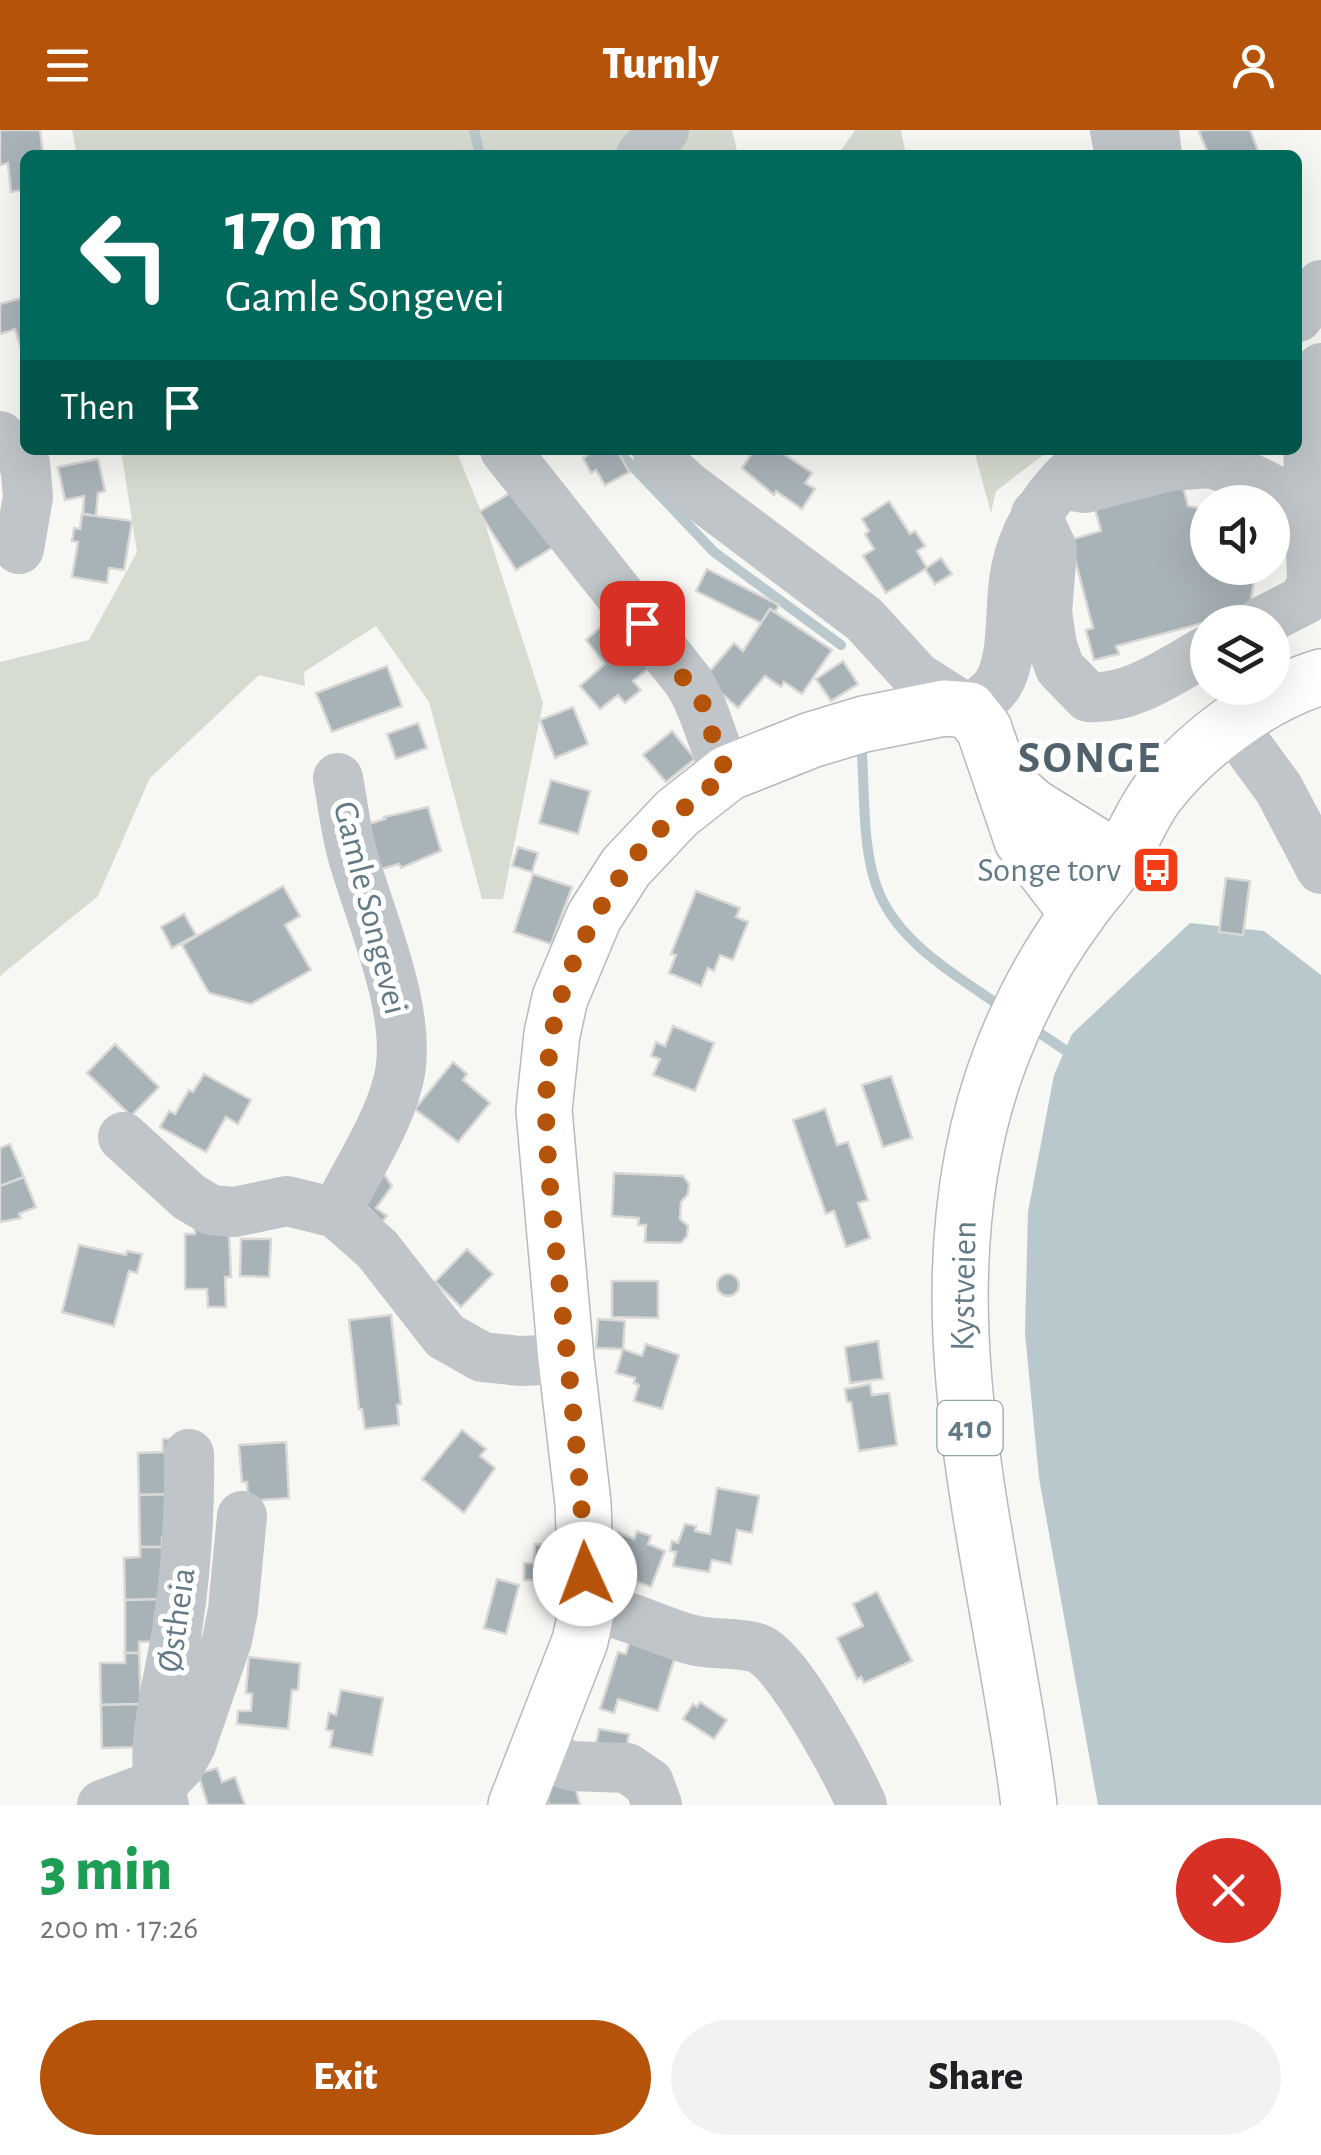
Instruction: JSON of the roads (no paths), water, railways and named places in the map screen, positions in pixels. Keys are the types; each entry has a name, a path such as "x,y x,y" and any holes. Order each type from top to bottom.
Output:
{"main road":[{"name":"Kystveien","path":"1029,1805 978,1490 960,1330 964,1206 982,1116 1002,1052 1027,999 1078,914 1119,860 1269,701 1321,677"},
{"name":"Kystveien","path":"1240,736 1283,720 1321,696"},
{"path":"516,1805 580,1642 586,1610 583,1503 544,1110 560,998 594,918 626,868 678,812 728,773 864,724 944,708 977,720 1005,782 1022,840 1078,914"},
{"path":"1005,782 1032,806 1119,860"}],"street":[{"path":"646,150 664,130"},
{"path":"1290,607 1304,600 1312,584 1307,407 1321,368"},
{"path":"0,436 25,463 28,497 19,549"},
{"path":"509,455 688,681 703,704 719,757 728,773"},
{"path":"658,455 687,486 864,619 917,676 977,720"},
{"path":"977,720 997,687 1008,657 1009,610 1016,566 1048,499 1093,455"},
{"path":"1048,499 1170,466 1209,463 1234,470 1310,508"},
{"path":"1048,499 1052,549 1047,612 1060,668 1088,697 1108,698 1145,686 1190,660"},
{"path":"977,720 1060,668"},
{"path":"1240,736 1279,789 1321,869"},
{"name":"Gamle Songevei","path":"336,1213 390,1109 400,1078 402,1047 390,966 353,857 338,778"},
{"path":"124,1137 189,1197 211,1210 234,1212 287,1201 336,1213 376,1249 445,1336 482,1356 566,1359"},
{"name":"Østheia","path":"169,1798 159,1730 177,1633 190,1529 189,1454"},
{"name":"Østheia","path":"169,1798 227,1640 242,1516"},
{"path":"586,1610 612,1610 692,1641 759,1648 777,1660 844,1766 862,1805"},
{"path":"536,1754 572,1766 627,1768 649,1783 657,1805"},
{"path":"102,1805 169,1798"}],"waterway":[{"path":"474,130 479,150"},
{"path":"622,455 714,552 841,645"},
{"path":"862,755 870,862 890,914 918,946 1006,1010"},
{"path":"1032,1028 1065,1050"}],"place":[{"name":"Songe torv","path":"1156,870"}],"district":[{"name":"SONGE","path":"1090,758"}]}
